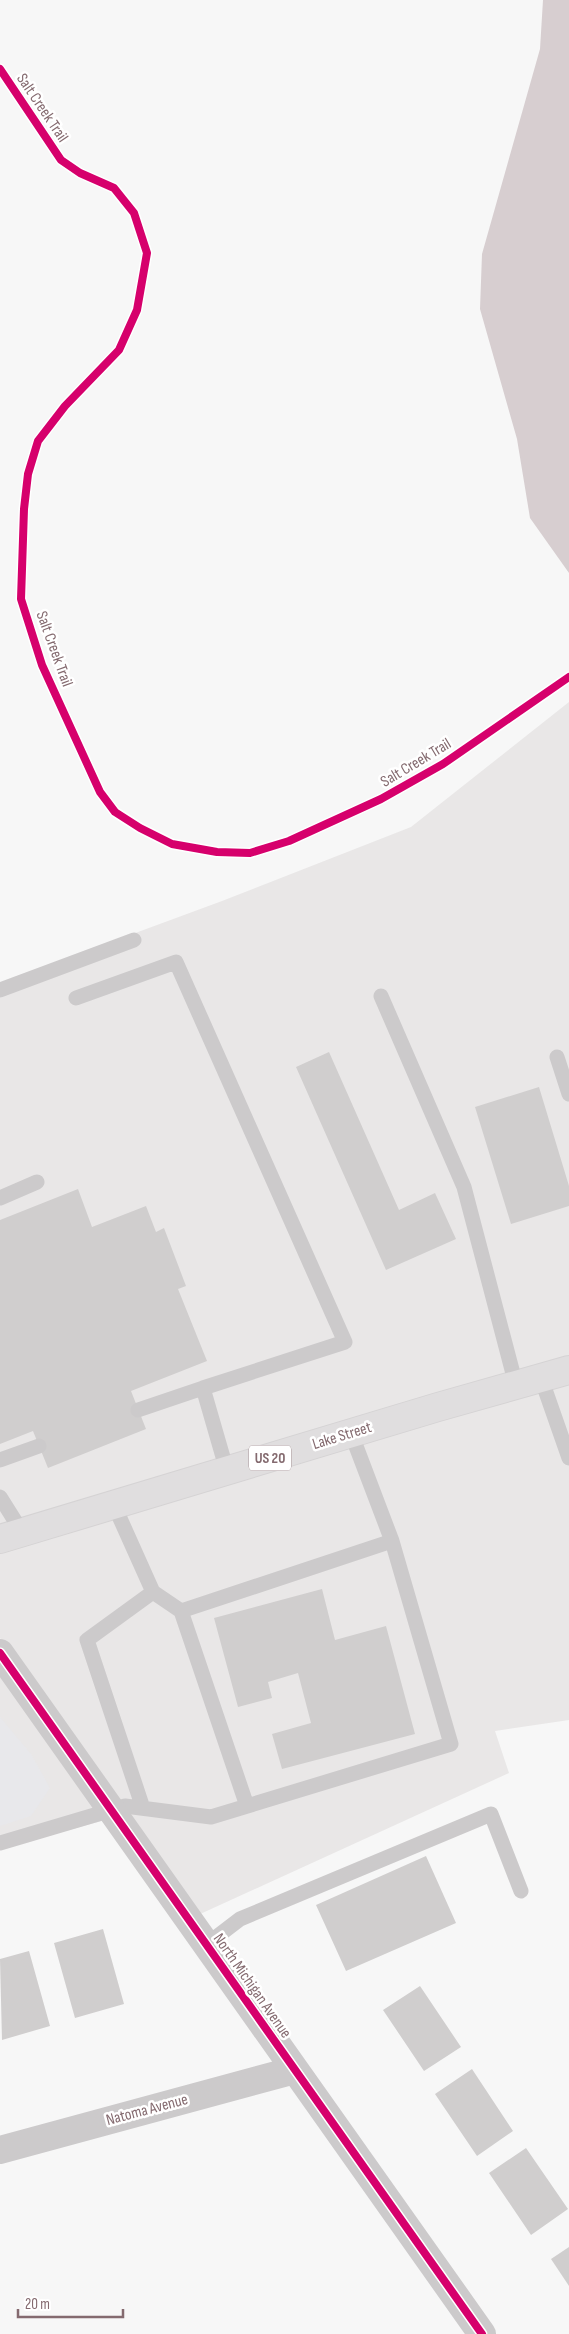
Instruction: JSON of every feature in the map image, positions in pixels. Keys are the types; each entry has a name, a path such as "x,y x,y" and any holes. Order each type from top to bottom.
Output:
{"main road":[{"name":"Lake Street","path":"11,1536 351,1433 569,1370"}],"street":[{"name":"North Michigan Avenue","path":"0,1653 482,2334"},
{"name":"Natoma Avenue","path":"0,2150 295,2070"}],"lane":[{"path":"0,990 134,940"},
{"path":"76,998 176,962 345,1342 138,1410"},
{"path":"381,996 464,1187 528,1381 569,1458"},
{"path":"557,1057 569,1094"},
{"path":"0,1198 37,1182"},
{"path":"203,1388 227,1470"},
{"path":"0,1843 126,1806 211,1817 451,1744 392,1541 351,1433"},
{"path":"0,1460 39,1446"},
{"path":"0,1496 11,1536"},
{"path":"114,1505 153,1592 182,1611 247,1806"},
{"path":"182,1611 392,1541"},
{"path":"144,1808 87,1640 153,1592"},
{"path":"206,1945 240,1919 491,1814 521,1890"}],"shaded area":[{"path":"543,0 569,0 569,573 530,518 517,439 480,309 482,254 540,49"},
{"path":"569,702 569,1359 0,1529 0,983 222,901 411,827"},
{"path":"569,1381 569,1720 495,1731 509,1773 198,1915 0,1638 0,1547"},
{"path":"0,1666 109,1819 0,1849"},
{"path":"0,1717 31,1754 50,1788 31,1816 0,1826"}],"building":[{"path":"329,1052 399,1210 435,1193 456,1239 386,1270 296,1067"},
{"path":"539,1087 569,1186 569,1206 511,1224 475,1107"},
{"path":"78,1189 92,1227 146,1206 156,1232 164,1228 186,1286 178,1289 207,1361 131,1391 146,1429 48,1468 33,1431 0,1444 0,1220"},
{"path":"322,1589 335,1640 386,1626 415,1734 282,1769 272,1734 311,1723 298,1673 268,1682 272,1698 238,1707 214,1618"},
{"path":"426,1856 456,1923 346,1971 316,1905"},
{"path":"103,1929 124,2004 75,2018 54,1943"},
{"path":"29,1951 50,2026 2,2040 0,1959"},
{"path":"420,1986 461,2047 424,2071 383,2010"},
{"path":"472,2069 513,2131 477,2156 435,2094"},
{"path":"526,2148 568,2209 531,2235 489,2173"},
{"path":"569,2247 569,2286 551,2259"}],"cycle path":[{"name":"Salt Creek Trail","path":"0,69 61,160 80,173 114,188 134,213 147,253 137,310 119,350 65,406 38,441 28,474 24,509 21,599 42,665 100,792 115,812 140,828 172,844 217,852 250,853 289,841 381,799 443,764 569,677"},
{"path":"0,1653 482,2334"}]}
